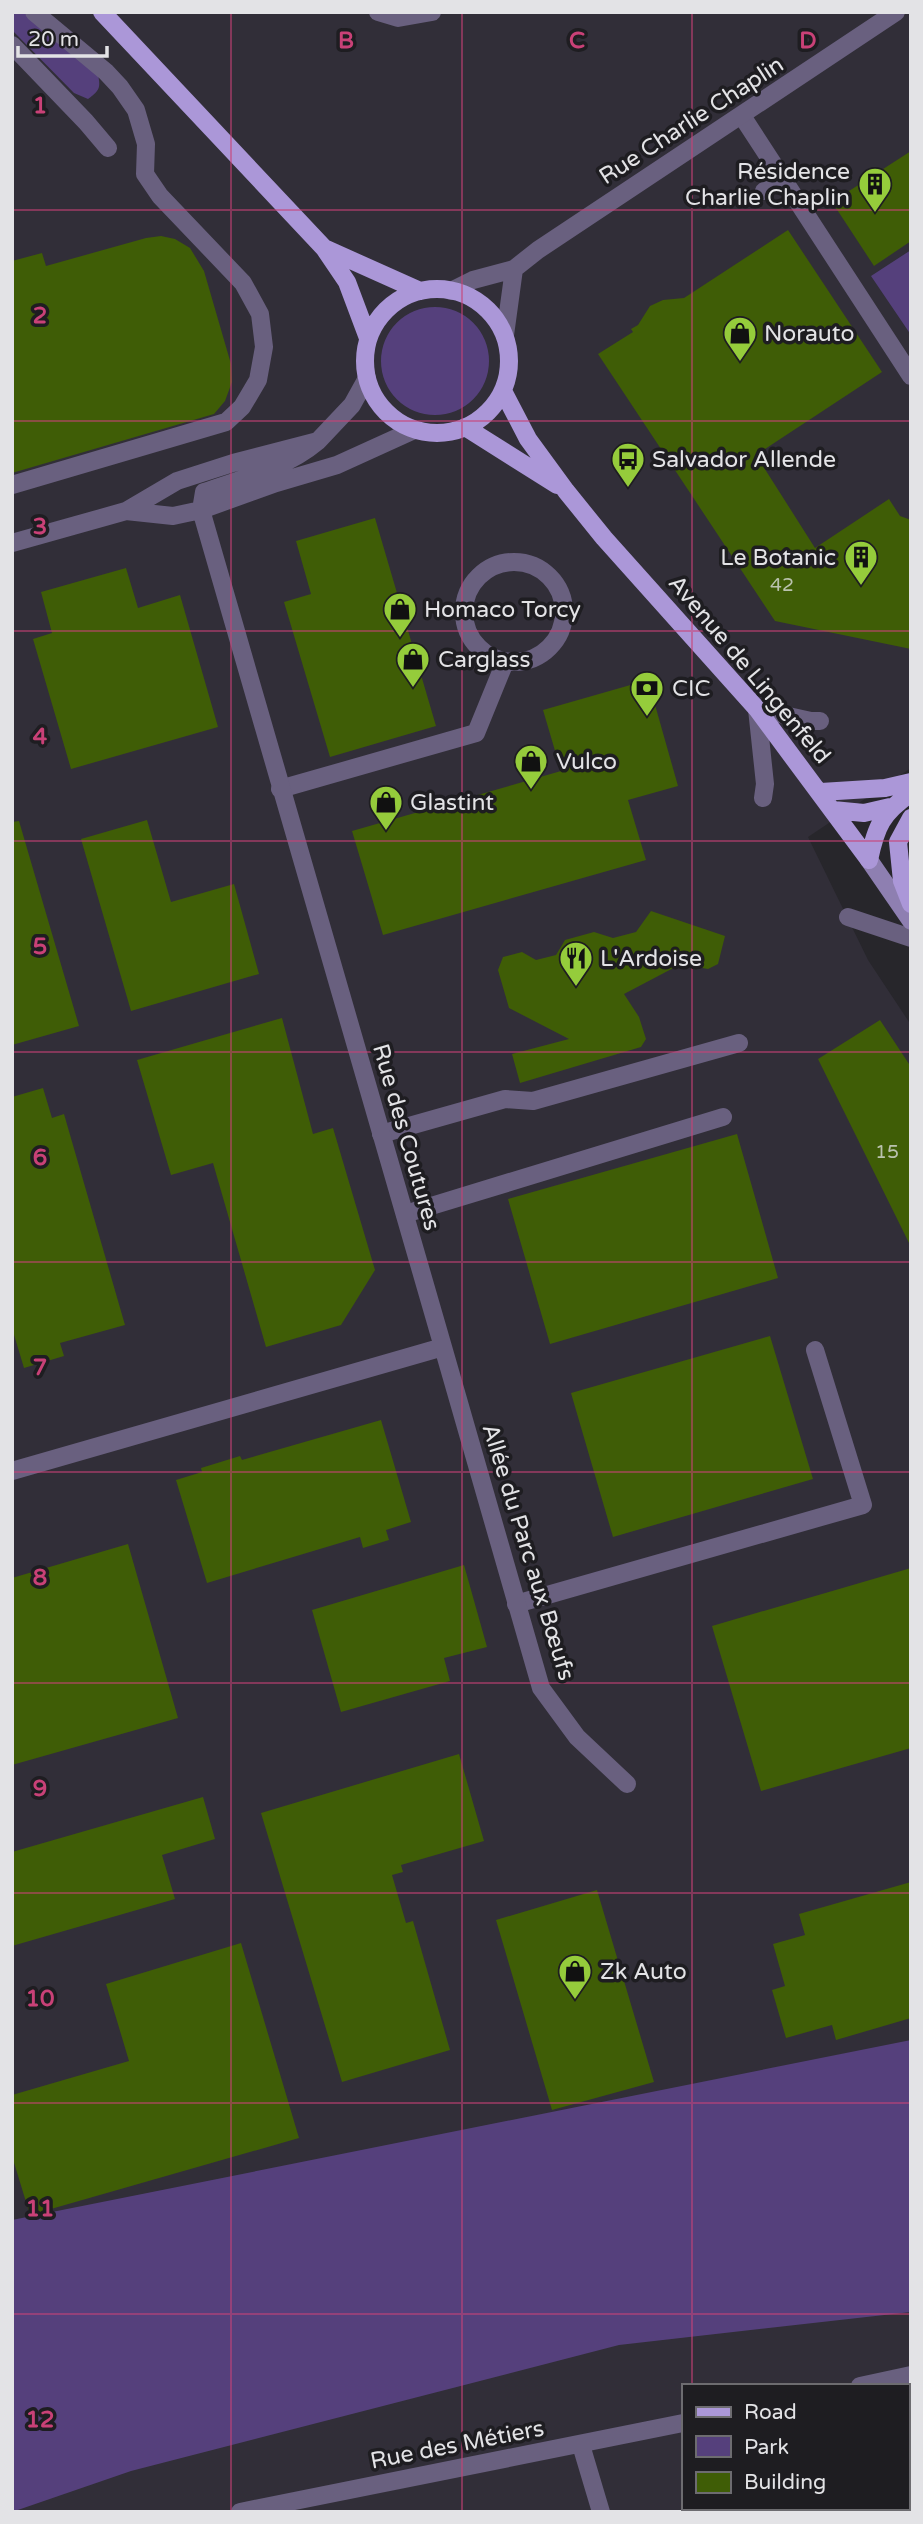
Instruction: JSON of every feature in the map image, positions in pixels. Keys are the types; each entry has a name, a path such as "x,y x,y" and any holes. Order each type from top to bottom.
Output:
{"main road":[{"path":"102,12 324,247 347,282 369,338"},
{"path":"324,247 419,291"},
{"path":"451,290 484,306 496,319 505,335 509,354 508,373 503,391 494,406 481,419 449,432 414,430 398,422 384,410 373,395 367,378 365,358 369,338 376,322 388,308 403,298 419,291 451,290"},
{"name":"Avenue de Lingenfeld","path":"503,391 528,439 566,491 604,538 757,709 869,860"},
{"name":"Avenue de Lingenfeld","path":"465,427 566,491"},
{"path":"821,792 885,788 911,782"},
{"path":"833,810 864,813 890,807 911,793"},
{"path":"869,860 874,834 890,807"},
{"path":"911,818 898,842 902,881 911,904"}],"street":[{"path":"12,485 226,422 242,407 258,380 264,347 260,314 243,283 160,196 145,174 146,144 136,110 106,72 34,12"},
{"path":"378,12 398,18 432,12"},
{"name":"Rue Charlie Chaplin","path":"451,290 473,280 514,270 538,250 896,12"},
{"path":"12,45 108,148"},
{"path":"742,116 911,376"},
{"path":"764,191 783,179"},
{"path":"505,335 514,270"},
{"path":"201,510 204,492 301,456 352,405 367,378"},
{"path":"127,511 173,516 201,510 337,465 414,430"},
{"path":"12,543 127,511 177,481 256,456 318,441"},
{"name":"Rue des Coutures","path":"201,510 443,1347"},
{"path":"504,563 522,563 537,567 559,590 564,604 564,620 549,648 536,657 521,662 505,662 489,656 475,645 467,630 464,613 466,596 475,581 488,569 504,563"},
{"path":"280,789 475,733 505,662"},
{"path":"763,797 765,784 757,709 820,721"},
{"name":"Avenue de Lingenfeld","path":"869,860 911,921"},
{"path":"848,917 911,938"},
{"path":"381,1134 505,1098 533,1101 738,1043"},
{"path":"405,1214 723,1117"},
{"path":"12,1471 443,1347"},
{"name":"Allée du Parc aux Bœufs","path":"443,1347 541,1688 577,1737 626,1784"},
{"path":"516,1604 863,1505 815,1350"},
{"path":"869,2384 911,2375"},
{"name":"Rue des Métiers","path":"240,2512 682,2423"},
{"path":"581,2445 601,2512"}],"shaded area":[{"path":"12,12 911,12 911,768 808,837 868,960 911,1025 911,2512 12,2512"}],"green space":[{"path":"12,12 23,12 98,75 99,86 95,94 88,99 74,93 12,30"},
{"path":"911,250 911,335 871,276"},
{"path":"435,307 456,311 473,323 485,340 489,361 485,382 473,399 456,411 435,415 414,411 397,399 385,382 381,361 385,340 397,323 414,311"},
{"path":"911,2040 911,2312 619,2345 131,2471 12,2512 12,2220"}],"building":[{"name":"Résidence Charlie Chaplin","path":"911,151 911,241 874,266 832,202"},
{"name":"Norauto","path":"788,230 882,372 756,455 815,548 889,499 900,516 911,520 911,649 775,621 598,354 633,332 631,329 638,325 650,306 663,300 684,298"},
{"path":"161,236 175,239 190,248 204,271 231,364 232,382 225,401 214,414 12,473 12,261 42,253 46,266"},
{"path":"375,518 436,726 330,757 284,602 311,594 296,541"},
{"path":"126,568 138,608 180,595 218,727 71,769 33,639 52,633 41,592"},
{"path":"648,680 678,786 628,800 646,860 383,935 352,831 561,771 543,710"},
{"path":"147,820 171,902 234,884 259,974 131,1011 81,839"},
{"path":"19,821 79,1026 12,1045 12,822"},
{"path":"651,911 725,936 718,964 708,969 681,964 624,994 639,1017 646,1039 641,1047 520,1083 512,1054 569,1039 509,1008 498,970 503,957 522,952 536,960 556,955 565,940 594,932 613,938 636,932"},
{"path":"282,1018 313,1134 333,1128 375,1270 341,1325 266,1347 213,1163 171,1175 137,1060"},
{"path":"880,1020 911,1067 911,1247 818,1059"},
{"path":"43,1088 52,1118 64,1114 125,1325 60,1343 64,1356 24,1368 12,1328 12,1097"},
{"path":"737,1134 778,1278 550,1344 508,1199"},
{"path":"770,1336 813,1479 613,1537 571,1393"},
{"path":"381,1420 411,1522 386,1530 389,1540 363,1548 360,1537 207,1583 176,1480 202,1472 201,1468 240,1456 242,1460"},
{"path":"128,1544 178,1718 12,1765 12,1578"},
{"path":"464,1565 487,1647 444,1658 450,1681 341,1712 312,1610"},
{"path":"911,1568 911,1748 761,1791 712,1626"},
{"path":"459,1754 484,1841 401,1865 403,1872 392,1875 406,1923 413,1921 450,2050 342,2082 261,1813"},
{"path":"203,1797 215,1839 162,1855 175,1899 12,1946 12,1852"},
{"path":"911,1882 911,2018 836,2040 832,2025 786,2038 772,1990 785,1986 773,1944 805,1935 799,1914"},
{"name":"Zk Auto","path":"597,1890 654,2082 552,2110 496,1920"},
{"path":"241,1943 299,2138 30,2215 12,2156 12,2095 129,2061 106,1984"}],"place":[{"name":"Résidence Charlie Chaplin","path":"875,214"},
{"name":"Norauto","path":"740,363"},
{"name":"Salvador Allende","path":"628,489"},
{"name":"Le Botanic","path":"861,587"},
{"name":"Homaco Torcy","path":"400,639"},
{"name":"Carglass","path":"413,689"},
{"name":"CIC","path":"647,718"},
{"name":"Vulco","path":"531,791"},
{"name":"Glastint","path":"386,832"},
{"name":"L'Ardoise","path":"576,988"},
{"name":"Zk Auto","path":"575,2001"}]}
